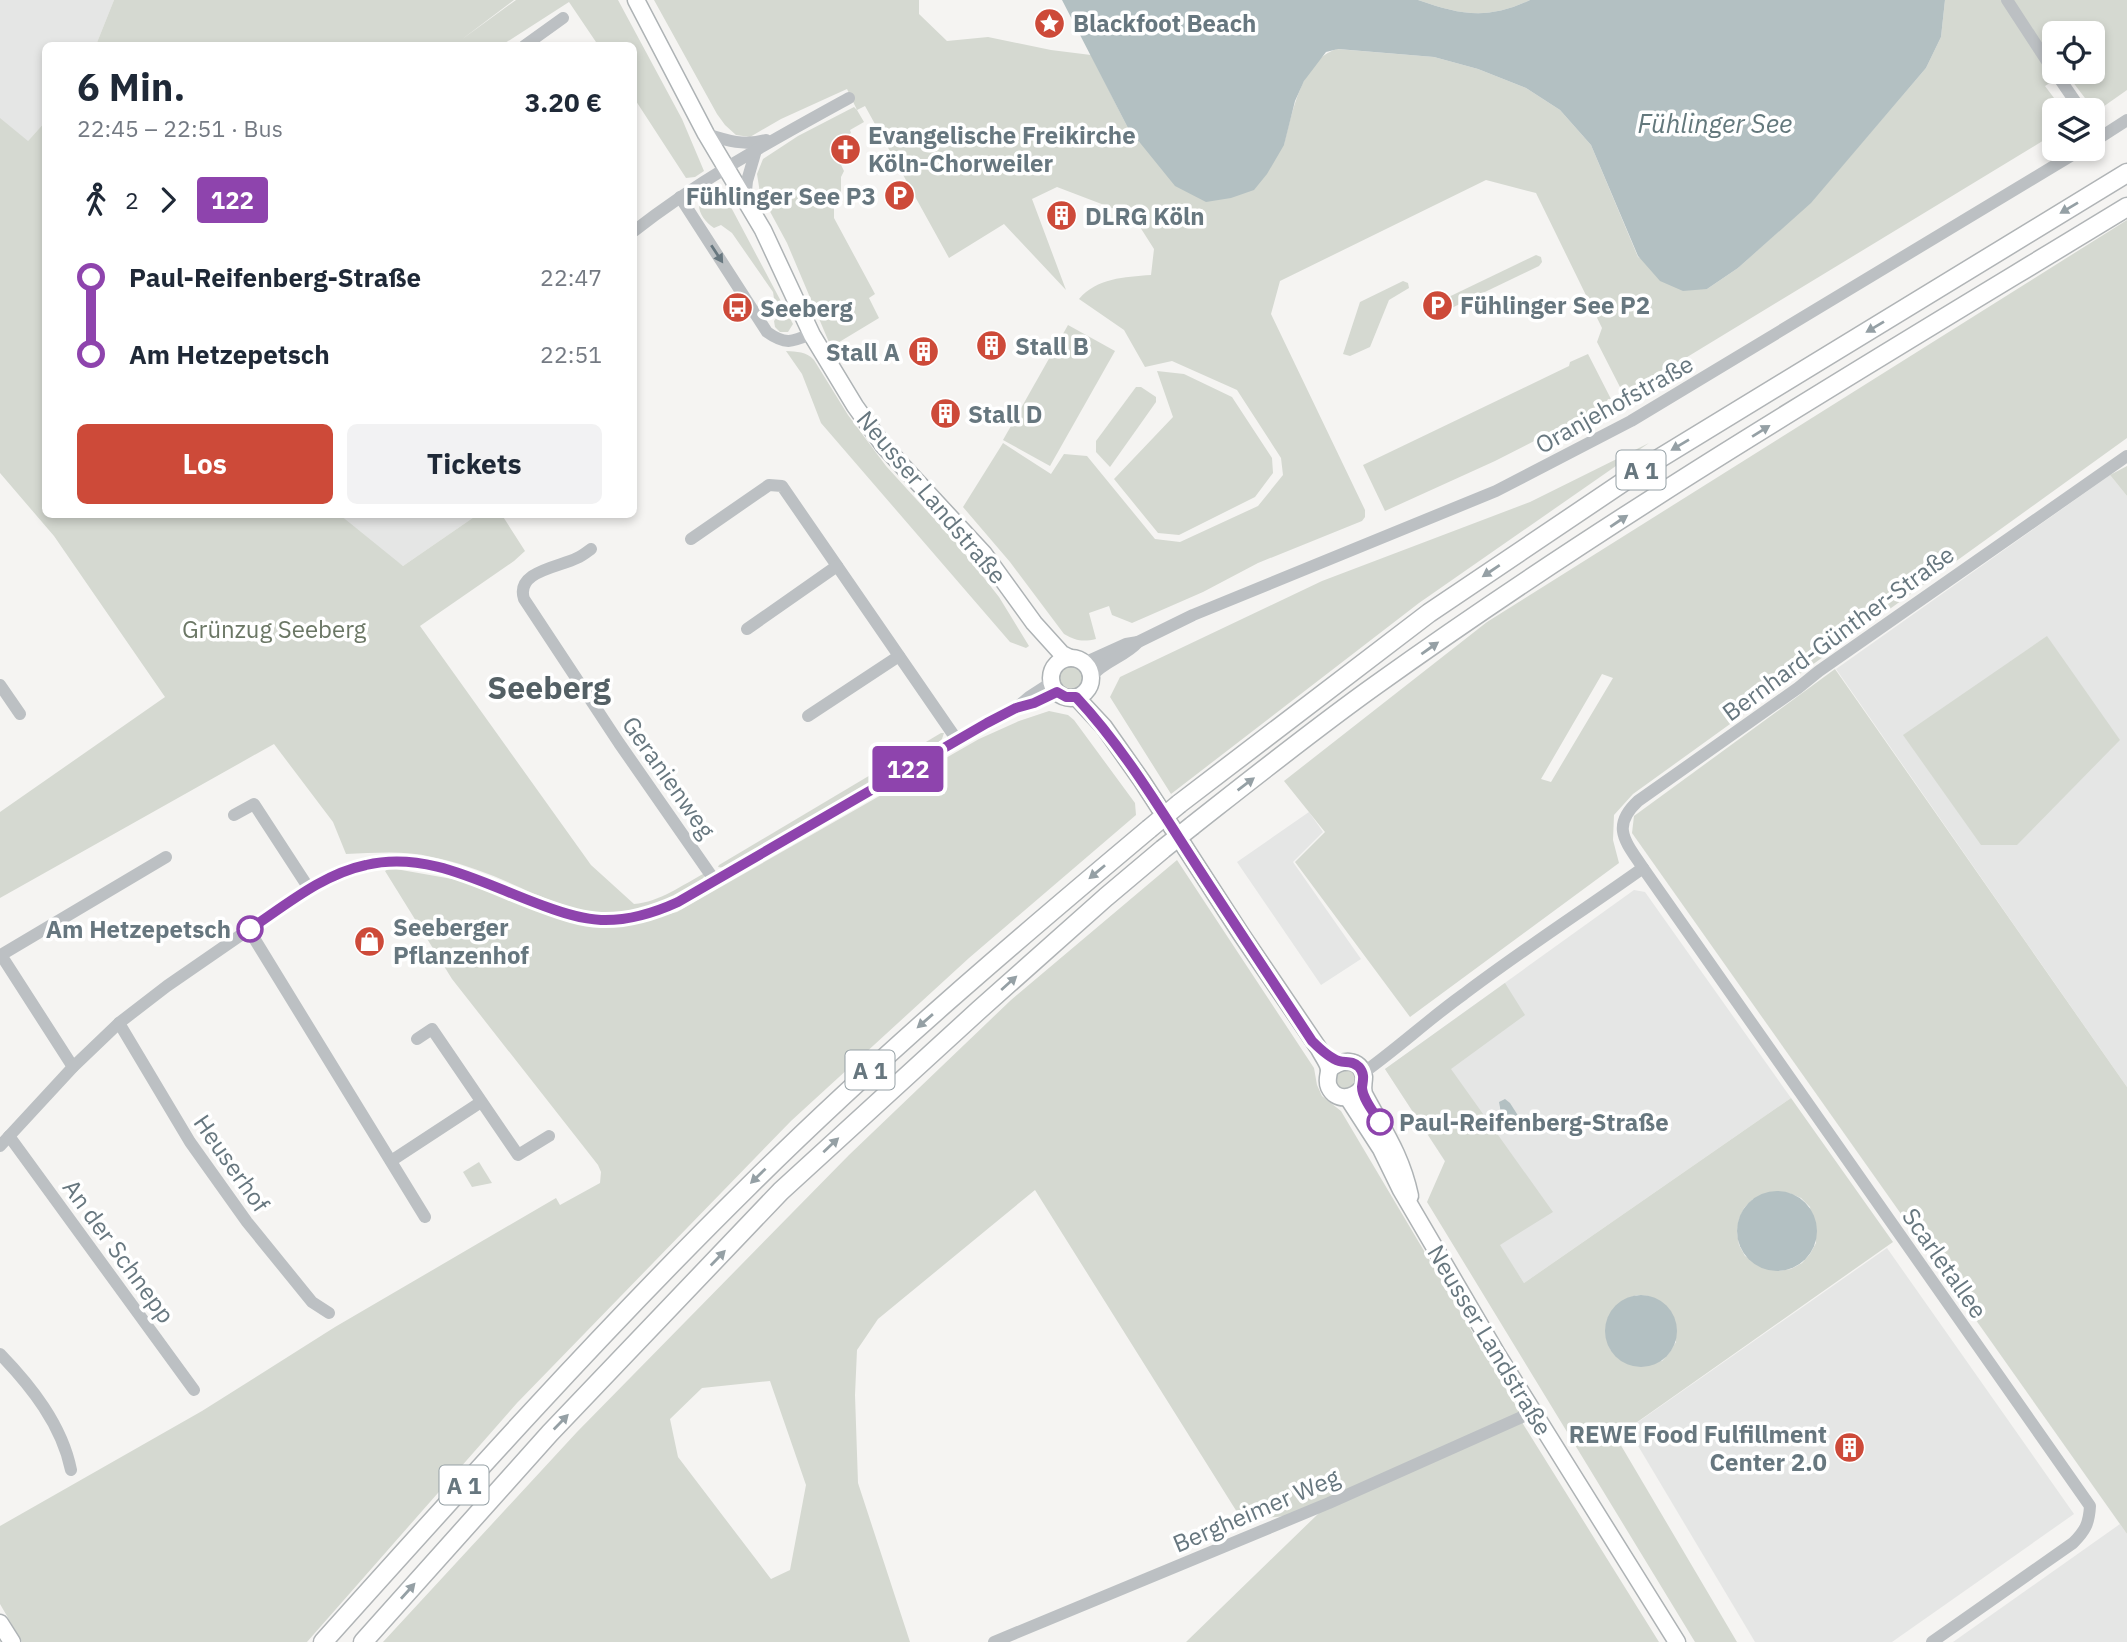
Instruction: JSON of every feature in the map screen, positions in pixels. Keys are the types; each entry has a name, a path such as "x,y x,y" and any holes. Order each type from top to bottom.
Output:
{"highway":[{"name":"A 1","path":"323,1642 527,1415 748,1186 894,1048 1021,936 1179,804 1429,613 1647,466 2127,173"},
{"name":"A 1","path":"363,1642 550,1433 781,1191 951,1035 1163,849 1445,636 1651,500 2127,207"}],"main road":[{"name":"Neusser Landstraße","path":"636,0 706,134 769,241 811,334 849,397 883,445 984,554 1034,623 1082,677 1104,727 1319,1049 1334,1066 1327,1080 1331,1091 1342,1097 1358,1081 1381,1149 1401,1190 1533,1412 1677,1642"},
{"name":"Neusser Landstraße","path":"1034,623 1053,660 1054,680"},
{"path":"1060,661 1082,677 1066,697 1054,680 1060,661"},
{"path":"1334,1066 1352,1062 1358,1081"},
{"path":"0,1623 12,1642"}],"street":[{"path":"2007,0 2042,52"},
{"path":"530,42 564,18"},
{"path":"637,229 726,168 849,99"},
{"path":"2105,132 2127,120"},
{"path":"706,134 735,143 752,144 777,138"},
{"path":"745,200 747,181 756,150"},
{"name":"Oranjehofstraße","path":"1082,677 1130,651 1138,642 1193,615 1496,491 1568,455 1631,421 2062,161"},
{"path":"680,197 766,332 779,341 789,342 811,334"},
{"name":"Bernhard-Günther-Straße","path":"1643,868 1624,839 1622,830 1623,818 1638,801 2127,456"},
{"path":"691,539 769,485 782,486 957,740"},
{"name":"Geranienweg","path":"592,549 530,578 523,589 524,599 715,881"},
{"path":"747,629 837,566"},
{"path":"808,716 899,656"},
{"path":"0,1146 73,1067 119,1023 167,986 330,877 352,868 383,862 413,862 457,872 570,915 600,920 636,917 661,910 715,881 1016,708 1054,680"},
{"path":"0,685 20,714"},
{"path":"234,815 254,804 310,890"},
{"path":"73,1067 1,955 166,857"},
{"path":"1358,1081 1407,1037 1466,992 1643,868"},
{"name":"Scarletallee","path":"1643,868 2090,1506 2090,1521 2073,1543 1932,1642"},
{"path":"249,930 425,1217"},
{"name":"Heuserhof","path":"119,1023 190,1142 247,1222 312,1302 329,1313"},
{"path":"417,1039 432,1029 518,1155 549,1136"},
{"path":"391,1161 481,1102"},
{"name":"An der Schnepp","path":"9,1136 194,1390"},
{"path":"0,1353 40,1402 68,1453 71,1470"},
{"name":"Bergheimer Weg","path":"994,1642 1329,1503 1533,1412"}],"shaded area":[{"path":"0,0 114,0 97,42 42,42 42,125 28,141 0,161"},
{"path":"2110,475 2127,496 2127,1087 1836,669"},
{"path":"334,518 473,518 403,566"},
{"path":"1309,812 1323,832 1293,862 1361,959 1321,985 1237,862"},
{"path":"1634,890 1645,892 1791,1098 1524,1283 1385,1069"},
{"path":"1887,1248 2074,1514 1892,1642 1755,1642 1628,1429"},
{"path":"2120,1524 2127,1534 2127,1642 1953,1642"}],"green space":[{"path":"114,0 514,0 461,40 516,0 618,0 682,119 704,171 695,177 686,178 637,103 637,42 596,42 569,2 507,42 97,42"},
{"path":"654,0 919,0 919,14 947,41 988,37 1091,55 1128,128 1284,145 1300,89 1315,64 1325,55 1337,49 1434,57 1478,69 1526,88 1560,110 1591,145 1638,257 1707,289 1738,268 1811,202 1926,68 1941,37 1945,0 2127,0 2127,90 2105,105 2105,98 2085,98 2074,84 2105,84 2105,21 2042,21 2042,84 2048,84 2045,86 2054,98 2042,98 2042,141 1628,393 1621,389 1597,342 1602,328 1536,193 1486,180 1280,281 1271,314 1365,510 1365,517 1362,521 1258,563 1203,592 1132,623 1112,615 1109,606 1089,613 1096,639 1087,640 1064,634 1010,562 963,507 1003,443 1051,474 1064,454 1087,456 1155,539 1180,542 1258,506 1283,475 1281,458 1237,390 1172,361 1145,367 1124,330 1079,299 1103,283 1151,275 1154,249 1133,216 1057,187 1032,199 1066,290 1004,224 949,258 865,106 857,110 847,89 781,119 750,137 736,135 725,125"},
{"path":"1418,0 1530,0 1501,11 1474,13"},
{"path":"854,107 864,122 831,144 844,171 841,177 841,194 834,201 834,218 875,294 869,298 879,318 831,347 787,243 760,193 757,174 763,159 798,136"},
{"name":"Grünzug Seeberg","path":"0,118 28,141 42,125 42,518 344,518 403,566 473,518 504,518 525,551 420,626 591,865 634,904 662,896 705,873 704,878 692,889 656,905 639,911 611,914 563,905 486,873 441,859 400,853 346,854 333,822 274,744 0,898 0,812 165,697 54,536 0,473"},
{"path":"711,190 724,194 793,324 788,332 780,332 775,327 774,321 777,317 773,292 732,233 721,225 714,228 701,214 701,199"},
{"path":"2127,220 2127,438 1633,794 1614,815 1613,840 1619,863 1410,1017 1295,862 1325,832 1284,781 1487,622","holes":["1602,674 1613,678 1551,782 1541,779"]},
{"path":"1536,255 1541,257 1539,266 1437,315 1433,312 1432,305"},
{"path":"1403,281 1408,283 1409,288 1389,300 1370,347 1350,356 1343,354 1360,302"},
{"path":"1068,325 1115,351 1050,466 1003,440"},
{"path":"786,351 805,353 814,360 848,415 886,466 958,545 999,597 1029,646 1026,648 1010,642 821,423 802,374"},
{"path":"1588,354 1611,399 1608,399 1605,405 1495,461 1385,511 1363,465 1569,366 1570,362"},
{"path":"1157,371 1184,374 1232,397 1272,458 1273,473 1255,497 1179,535 1158,533 1114,479 1173,417"},
{"path":"1136,387 1141,387 1156,397 1156,402 1110,467 1096,452 1096,441"},
{"path":"1649,443 1419,603 1171,794 1110,697 1120,677 1322,581 1530,502"},
{"path":"2127,466 2127,496 2110,475"},
{"path":"2047,636 2120,740 2017,845 1981,845 1903,735"},
{"path":"1071,666 1080,669 1083,678 1080,687 1071,690 1062,687 1059,678 1062,669"},
{"path":"1835,669 2127,1087 2127,1534 1632,833 1634,816"},
{"path":"1049,711 1068,715 1074,720 1135,803 1136,815 969,958 791,1121 517,1403 307,1642 22,1642 0,1604 0,1526 202,1411 335,1327 556,1198 560,1205 600,1183 601,1172 598,1165 452,979 385,871 390,868 458,880 568,922 600,926 638,922 677,912 979,739"},
{"path":"944,733 937,744 732,865 718,867 719,865"},
{"path":"1177,860 1314,1068 1322,1096 1341,1111 1522,1416 1523,1424 1659,1642 1186,1642 1319,1513 1242,1520 1035,1190 878,1319 857,1350 855,1395 858,1483 910,1642 383,1642 577,1432 849,1155 1011,1000","holes":["770,1381 806,1485 790,1570 771,1579 678,1457 670,1419 702,1388"]},
{"path":"1505,983 1525,1015 1451,1069 1553,1212 1500,1245 1524,1283 1791,1098 1893,1242 1616,1437 1737,1642 1695,1642 1427,1202 1445,1161 1385,1069","holes":["1789,1193 1801,1198 1810,1207 1816,1243 1802,1263 1791,1269 1778,1271 1745,1256 1739,1245 1737,1232 1744,1208 1753,1199","1637,1295 1649,1296 1676,1342 1662,1361 1628,1364 1610,1349 1626,1299"]},
{"path":"1346,1068 1354,1071 1357,1079 1354,1087 1346,1090 1338,1087 1335,1079 1338,1071"},
{"path":"479,1162 492,1183 472,1187 463,1172"}],"water":[{"name":"Fühlinger See","path":"1062,0 1418,0 1461,12 1487,13 1501,11 1530,0 1945,0 1941,37 1926,68 1811,203 1738,268 1707,289 1683,291 1660,281 1638,256 1591,145 1560,110 1526,88 1478,69 1434,57 1338,49 1326,52 1304,81 1295,101 1284,145 1267,174 1254,190 1231,198 1206,202 1175,186 1128,128"},
{"path":"1505,1099 1528,1131 1524,1134 1515,1131 1504,1119 1499,1102"},
{"path":"1777,1191 1792,1194 1805,1203 1814,1216 1817,1231 1814,1246 1805,1259 1792,1268 1777,1271 1762,1268 1749,1259 1740,1246 1737,1231 1740,1216 1749,1203 1762,1194"},
{"path":"1641,1295 1661,1301 1671,1311 1677,1331 1671,1351 1661,1361 1641,1367 1621,1361 1611,1351 1605,1331 1611,1311 1621,1301"}],"bus line":[{"name":"122","path":"250,929 330,877 368,864 400,861 424,863 457,872 570,915 600,920 650,914 678,902 987,723 1057,692 1061,696 1076,697 1104,727 1312,1041 1319,1049 1340,1062 1357,1065 1363,1073 1364,1094 1380,1122"}],"place":[{"name":"Blackfoot Beach","path":"1050,23"},
{"name":"Evangelische Freikirche Köln-Chorweiler","path":"845,149"},
{"name":"Fühlinger See P3","path":"899,196"},
{"name":"DLRG Köln","path":"1062,216"},
{"name":"Fühlinger See P2","path":"1437,305"},
{"name":"Seeberg","path":"737,308"},
{"name":"Stall B","path":"992,346"},
{"name":"Stall A","path":"923,352"},
{"name":"Stall D","path":"945,414"},
{"name":"Am Hetzepetsch","path":"250,929"},
{"name":"Seeberger Pflanzenhof","path":"370,941"},
{"name":"Paul-Reifenberg-Straße","path":"1380,1122"},
{"name":"REWE Food Fulfillment Center 2.0","path":"1850,1448"}],"district":[{"name":"Seeberg","path":"549,687"}]}
